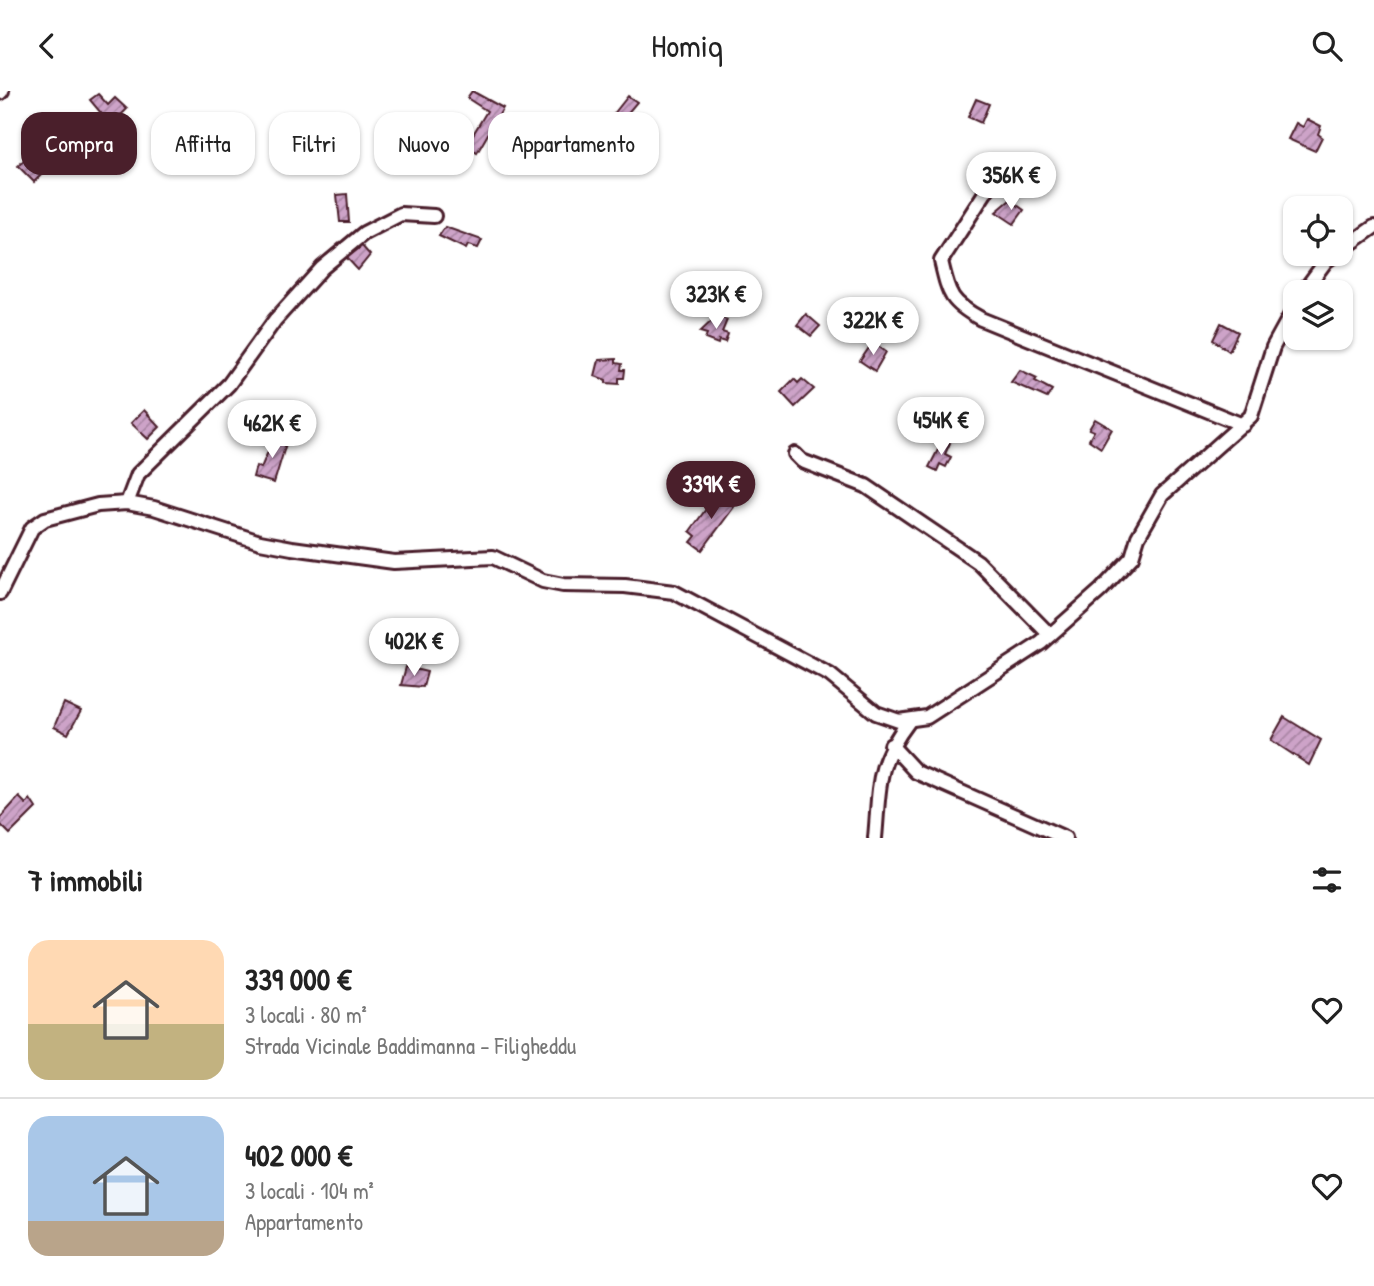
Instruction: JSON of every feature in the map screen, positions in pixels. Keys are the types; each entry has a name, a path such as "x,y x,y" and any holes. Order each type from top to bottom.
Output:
{"street":[{"path":"1001,168 941,261 956,305 981,319 1243,425"},
{"path":"127,503 138,474 229,384 275,320 322,268 364,233 401,214 434,216"},
{"path":"1353,242 1374,227"},
{"path":"0,593 32,528 45,519 98,505 127,503 154,508 260,542 292,548 394,562 493,557 543,581 563,586 625,586 674,592 830,675 876,713 909,721 927,717 1050,635 1101,590 1132,557 1138,537 1162,495 1251,416 1273,347 1283,329"},
{"path":"795,454 802,461 866,486 978,562 1050,635"},
{"path":"875,838 881,766 891,745 909,721"},
{"path":"891,745 916,772 1065,838"}],"building":[{"path":"472,91 503,108 501,112 488,112 488,134 477,153 474,151 474,133 487,111 467,98"},
{"path":"98,94 108,105 115,98 127,109 124,112 100,112 90,100"},
{"path":"628,96 637,102 629,112 615,112"},
{"path":"976,99 989,104 981,123 968,117"},
{"path":"1307,119 1321,126 1318,134 1322,137 1315,151 1288,139 1296,123 1303,127"},
{"path":"27,175 41,175 34,182"},
{"path":"347,194 349,222 340,222 337,195"},
{"path":"1010,200 1024,210 1014,224 996,212"},
{"path":"445,227 482,240 478,248 468,245 466,249 439,236"},
{"path":"362,246 370,255 358,270 347,258"},
{"path":"806,314 820,326 811,336 797,325"},
{"path":"717,316 727,320 722,332 728,334 725,342 719,340 718,344 705,339 707,334 700,332"},
{"path":"1221,323 1238,332 1229,351 1213,340"},
{"path":"873,342 886,352 875,371 860,361"},
{"path":"616,359 616,363 622,364 621,370 625,370 624,378 619,378 619,384 606,383 606,380 595,376 599,360"},
{"path":"1020,370 1037,378 1035,381 1052,390 1047,398 1011,382"},
{"path":"794,379 798,383 802,379 814,389 795,407 781,392"},
{"path":"144,410 160,427 148,439 131,423"},
{"path":"1095,419 1112,429 1101,448 1089,440 1094,431 1089,429"},
{"path":"276,433 288,437 274,483 253,477 256,466 261,468"},
{"path":"943,440 950,443 945,454 951,457 946,467 940,464 937,471 929,467"},
{"path":"717,494 734,507 702,550 691,542 696,536 690,531"},
{"path":"406,667 427,672 423,687 401,685"},
{"path":"64,703 81,711 68,734 54,727"},
{"path":"1284,717 1321,740 1309,765 1271,740"},
{"path":"19,797 26,804 30,799 36,808 10,834 0,824 0,818"}]}
